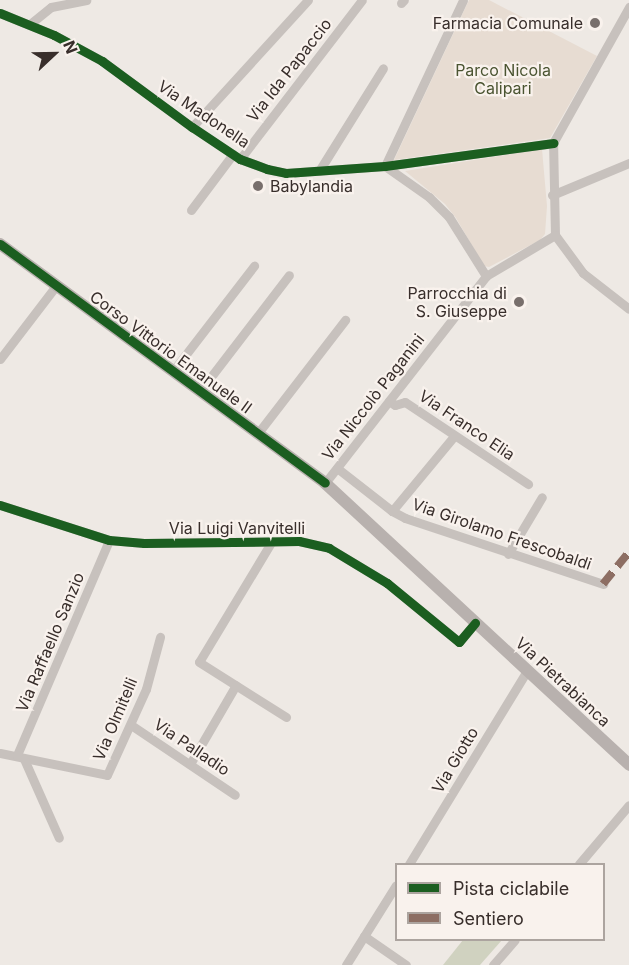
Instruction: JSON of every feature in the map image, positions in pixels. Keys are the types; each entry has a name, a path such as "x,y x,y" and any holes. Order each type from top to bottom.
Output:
{"main road":[{"name":"Corso Vittorio Emanuele II","path":"0,244 55,287 325,483 475,623"},
{"name":"Via Pietrabianca","path":"475,623 629,765"}],"street":[{"path":"30,24 51,7 86,0"},
{"path":"192,127 308,0"},
{"name":"Via Ida Papaccio","path":"191,210 362,0"},
{"path":"463,0 385,166 429,197 449,217 486,276"},
{"path":"629,7 553,143 552,195 555,235 583,273 629,309"},
{"name":"Via Madonella","path":"0,13 30,24 102,61 192,127 237,156 267,169 286,172 385,166 553,143"},
{"path":"319,171 383,68"},
{"path":"552,195 629,163"},
{"name":"Via Niccolò Paganini","path":"325,483 486,276 555,235"},
{"path":"173,371 254,266"},
{"path":"200,391 289,276"},
{"path":"0,359 55,287"},
{"path":"258,433 345,320"},
{"name":"Via Franco Elia","path":"389,401 394,405 405,402 528,484"},
{"path":"392,511 454,436"},
{"name":"Via Girolamo Frescobaldi","path":"337,468 392,511 508,554 603,584"},
{"path":"508,554 542,497"},
{"name":"Via Luigi Vanvitelli","path":"0,505 110,540 144,543 299,541 329,548 357,562 387,583 459,642 475,623"},
{"name":"Via Raffaello Sanzio","path":"21,757 110,540"},
{"path":"272,541 199,662 286,717"},
{"name":"Via Olmitelli","path":"0,753 107,775 146,689 160,637"},
{"name":"Via Giotto","path":"414,863 527,671"},
{"path":"190,764 236,685"},
{"name":"Via Palladio","path":"131,725 235,795"},
{"path":"21,757 59,838"},
{"path":"580,863 629,805"},
{"path":"346,965 395,887"},
{"path":"364,936 406,965"},
{"path":"493,965 513,941"}],"green space":[{"path":"462,941 501,941 480,965 443,965"}],"shaded area":[{"name":"Parco Nicola Calipari","path":"469,0 489,0 597,56 550,138 394,160"},
{"path":"542,149 547,206 545,234 540,240 489,267 484,266 456,218 445,204 405,171"}],"marked path":[{"path":"603,584 629,552"}],"cycle path":[{"path":"0,13 54,35 102,61 240,159 267,169 286,173 385,166 553,143"},
{"path":"0,244 325,483"},
{"path":"0,505 109,540 144,543 299,541 329,548 387,583 459,642 475,623"}],"place":[{"name":"Farmacia Comunale","path":"595,23"},
{"name":"Babylandia","path":"258,186"},
{"name":"Parrocchia di S. Giuseppe","path":"519,302"}]}
